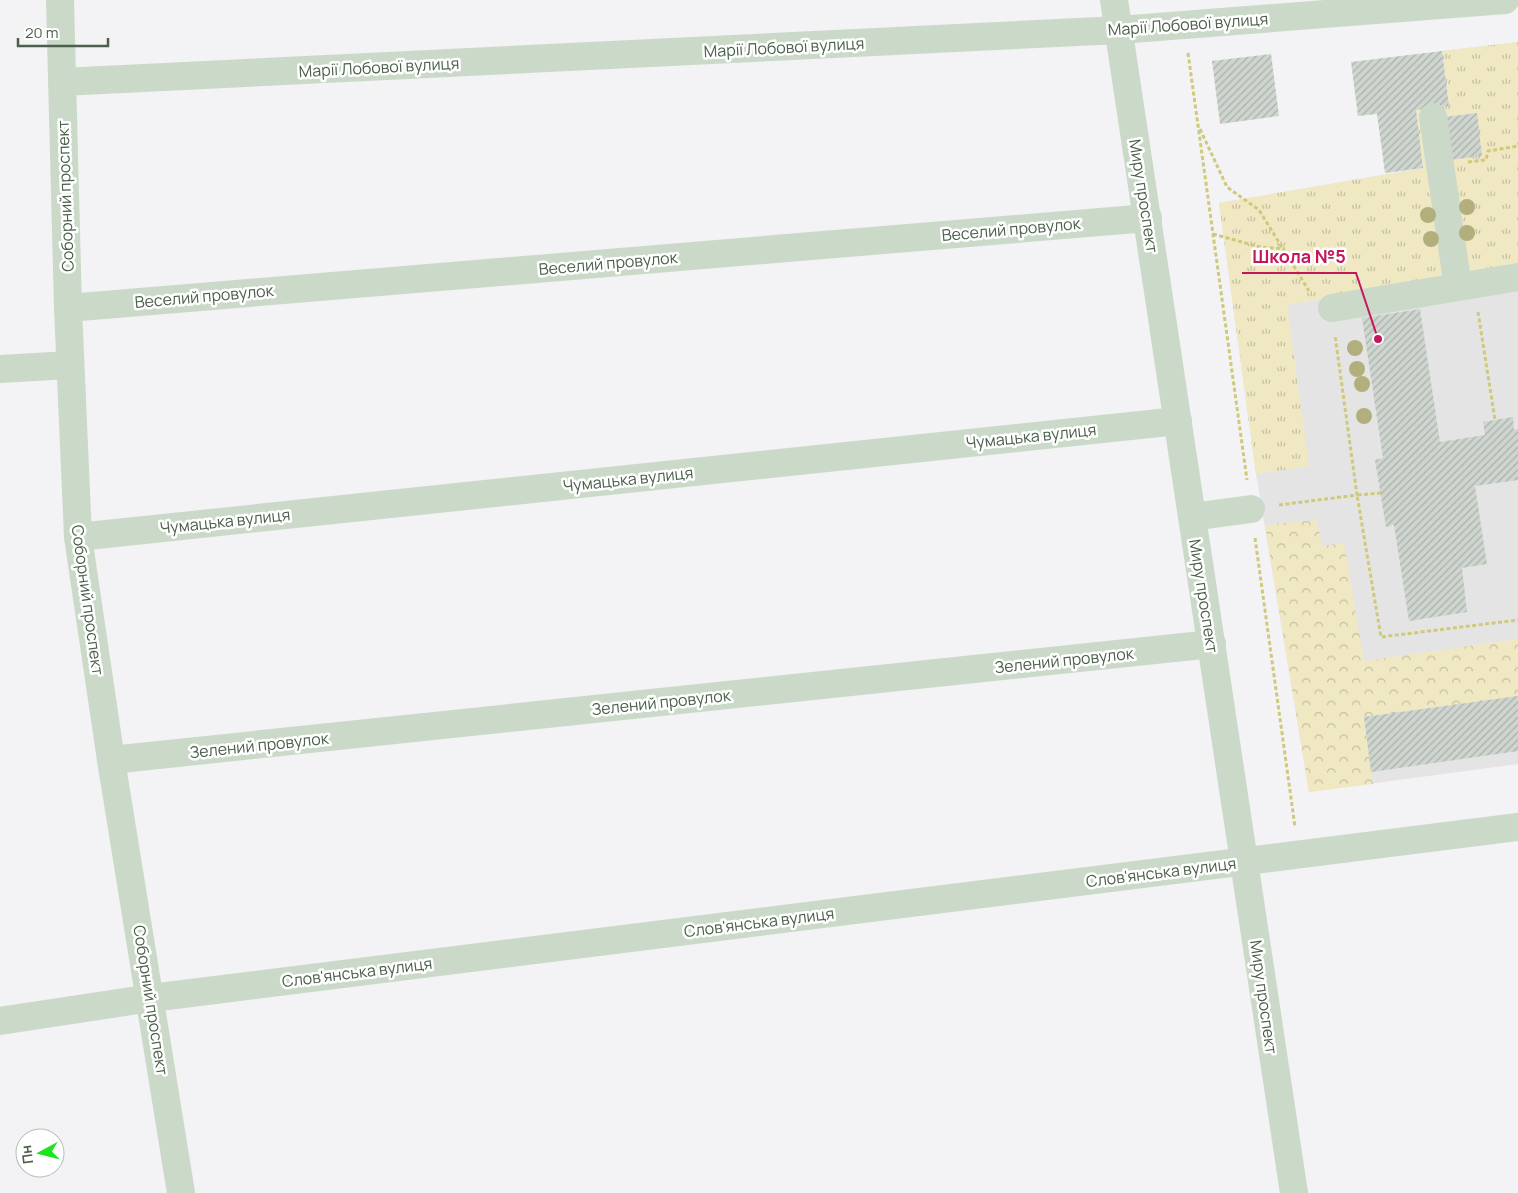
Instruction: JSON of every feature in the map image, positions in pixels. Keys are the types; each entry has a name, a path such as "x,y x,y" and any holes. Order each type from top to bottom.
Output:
{"street":[{"name":"Соборний проспект","path":"60,0 68,308 78,537 111,760 182,1193"},
{"name":"Миру проспект","path":"1114,0 1294,1193"},
{"name":"Марії Лобової вулиця","path":"62,82 1119,30 1505,0"},
{"path":"1433,117 1440,167 1465,286"},
{"name":"Веселий провулок","path":"68,308 1148,218"},
{"path":"1332,308 1518,277"},
{"path":"0,369 70,365"},
{"name":"Чумацька вулиця","path":"78,537 1178,420"},
{"path":"1192,517 1251,509"},
{"name":"Зелений провулок","path":"111,760 1212,644"},
{"name":"Слов'янська вулиця","path":"0,1021 151,998 1518,827"}],"path":[{"path":"1184,25 1246,476"},
{"path":"1198,124 1227,187 1259,210 1285,250 1308,291 1332,308 1357,495 1381,637 1518,620"},
{"path":"1440,167 1486,160 1488,151 1518,146"},
{"path":"1476,156 1476,161"},
{"path":"1213,234 1260,247 1285,250"},
{"path":"1465,286 1495,420"},
{"path":"1251,509 1381,493"},
{"path":"1255,536 1298,854"}],"shaded area":[{"path":"1518,42 1518,764 1309,792 1256,474 1219,203 1423,168 1416,110 1449,106 1442,51"}],"green space":[{"path":"1518,42 1518,266 1287,305 1309,466 1256,474 1219,203 1423,168 1416,110 1449,106 1442,51"},
{"path":"1317,520 1322,546 1344,543 1364,661 1518,639 1518,696 1364,717 1373,784 1309,792 1265,525"}],"building":[{"path":"1442,51 1449,106 1416,110 1423,168 1385,173 1377,114 1358,116 1351,62"},
{"path":"1271,54 1279,116 1220,124 1212,61"},
{"path":"1477,113 1482,156 1450,160 1444,117"},
{"path":"1420,309 1440,442 1485,435 1483,422 1513,417 1514,430 1518,429 1518,480 1475,486 1487,564 1462,568 1467,612 1409,621 1394,525 1386,527 1375,460 1383,458 1362,318"},
{"path":"1518,696 1518,751 1371,772 1364,717"}],"place":[{"name":"Школа №5","path":"1378,339"}]}
